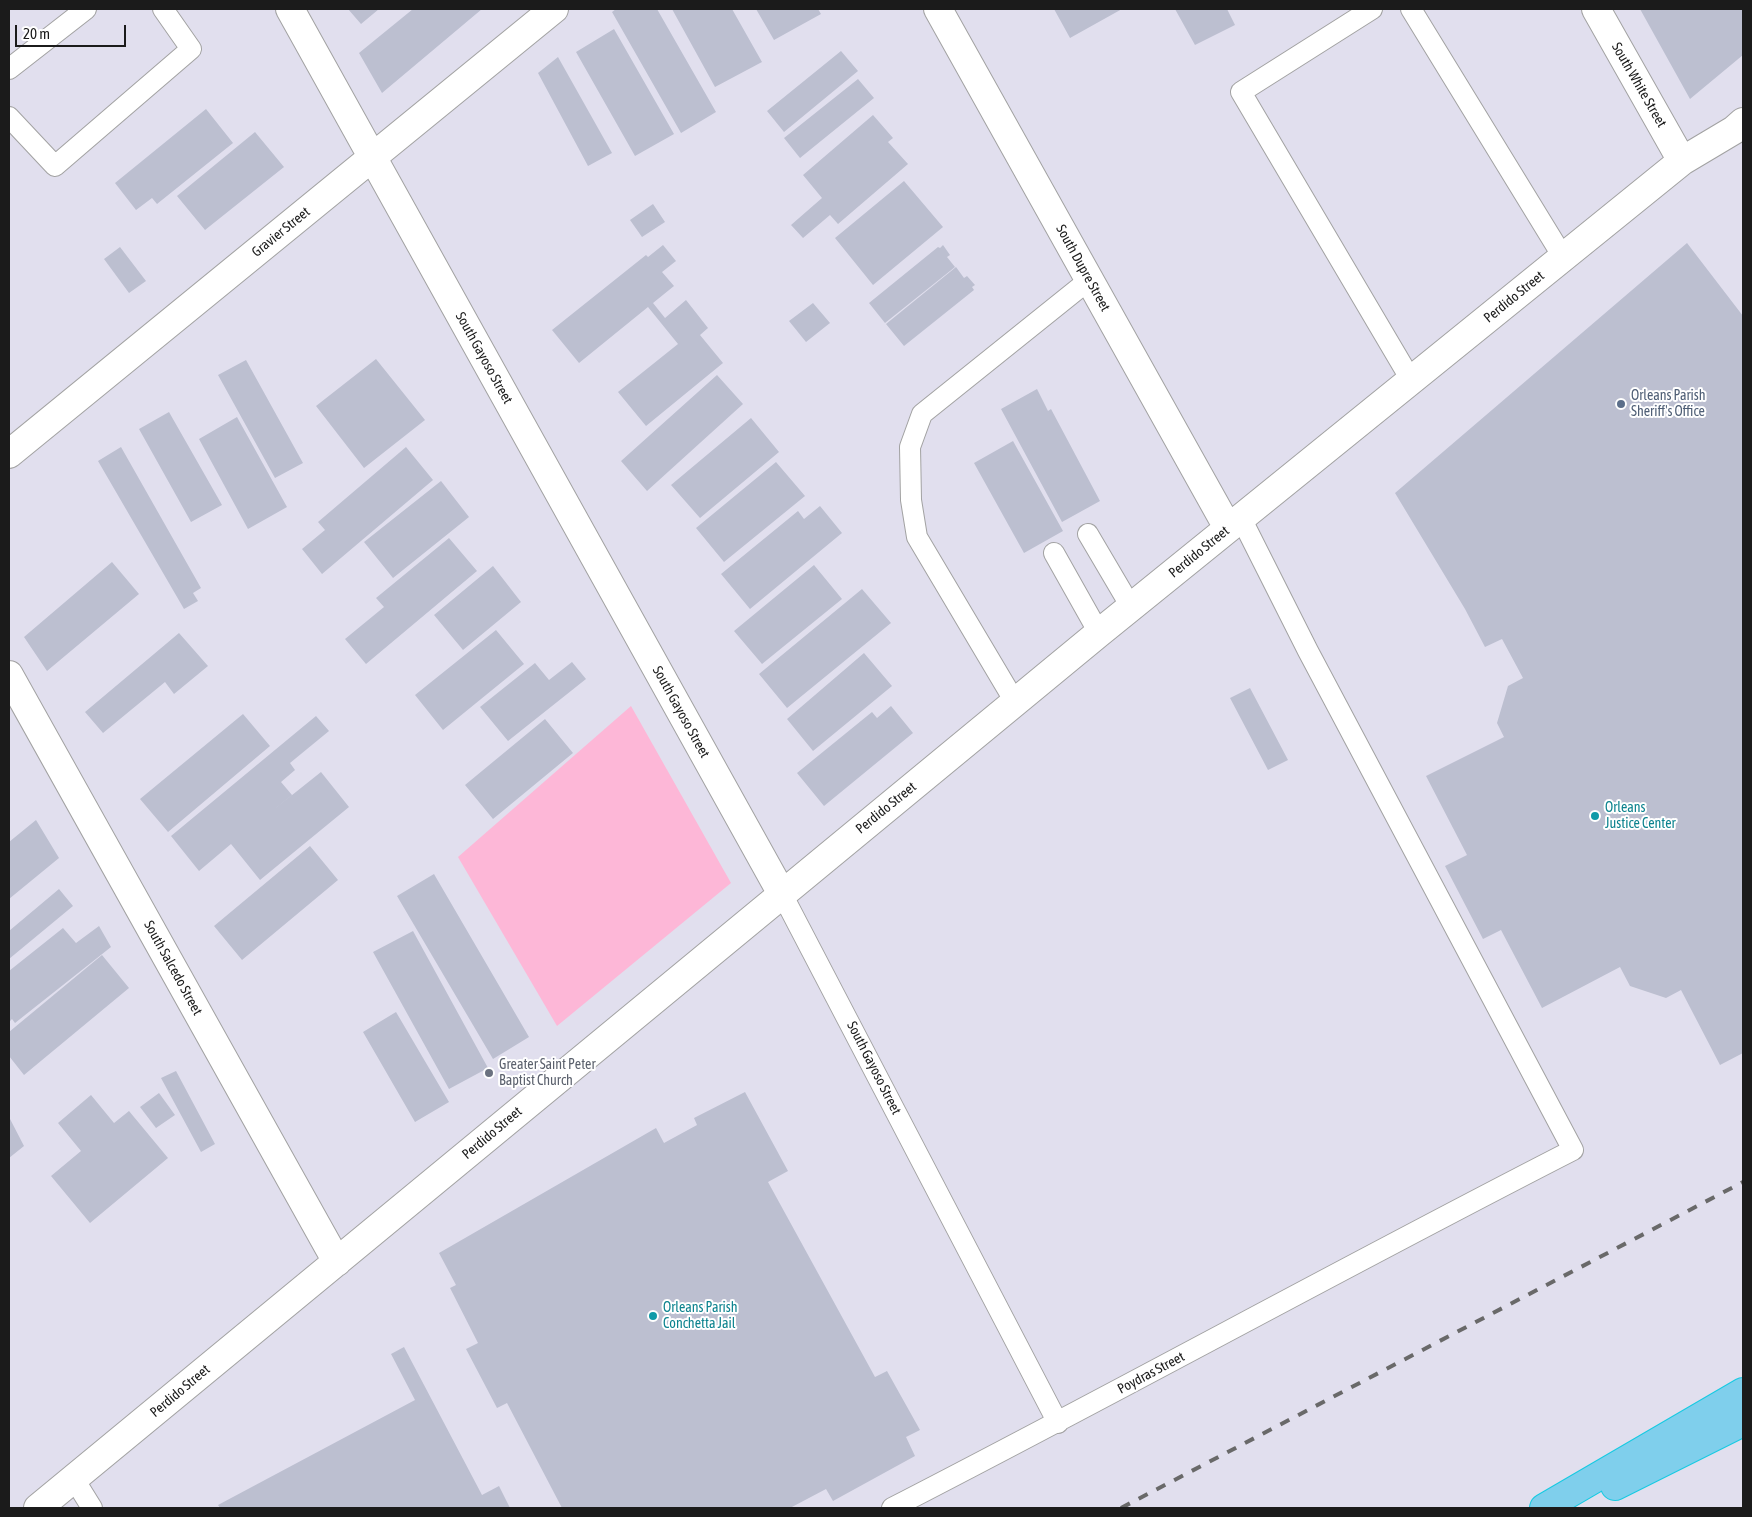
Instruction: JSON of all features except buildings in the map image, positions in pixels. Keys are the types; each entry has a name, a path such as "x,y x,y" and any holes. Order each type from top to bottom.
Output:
{"highway":[{"path":"1544,1508 1743,1392"},
{"path":"1571,1508 1743,1422"}],"street":[{"name":"South Gayoso Street","path":"290,9 782,894"},
{"name":"Gravier Street","path":"9,454 554,9"},
{"name":"South Dupre Street","path":"938,9 1089,280 1234,523"},
{"name":"South White Street","path":"1596,9 1682,160"},
{"name":"Perdido Street","path":"38,1508 1234,523 1682,160 1734,130 1743,122"},
{"name":"South Salcedo Street","path":"9,675 337,1262"}],"lane":[{"path":"9,69 86,9"},
{"path":"9,117 54,166 191,49 164,9"},
{"path":"1372,9 1241,92 1411,380"},
{"path":"1411,9 1563,257"},
{"path":"1015,702 917,537 911,500 910,447 922,414 1089,280"},
{"name":"Poydras Street","path":"892,1508 1058,1423 1407,1234 1572,1150 1548,1100 1308,651 1234,523"},
{"path":"1088,534 1131,607"},
{"path":"1054,553 1099,633"},
{"name":"South Gayoso Street","path":"782,894 1058,1423"},
{"path":"74,1479 92,1508"}],"shaded area":[{"path":"631,706 731,883 557,1026 458,857"}],"railway":[{"path":"1121,1508 1743,1182"}],"place":[{"name":"Orleans Parish Sheriff's Office","path":"1621,404"},
{"name":"Orleans Justice Center","path":"1595,816"},
{"name":"Greater Saint Peter Baptist Church","path":"489,1073"},
{"name":"Orleans Parish Conchetta Jail","path":"653,1316"}]}
